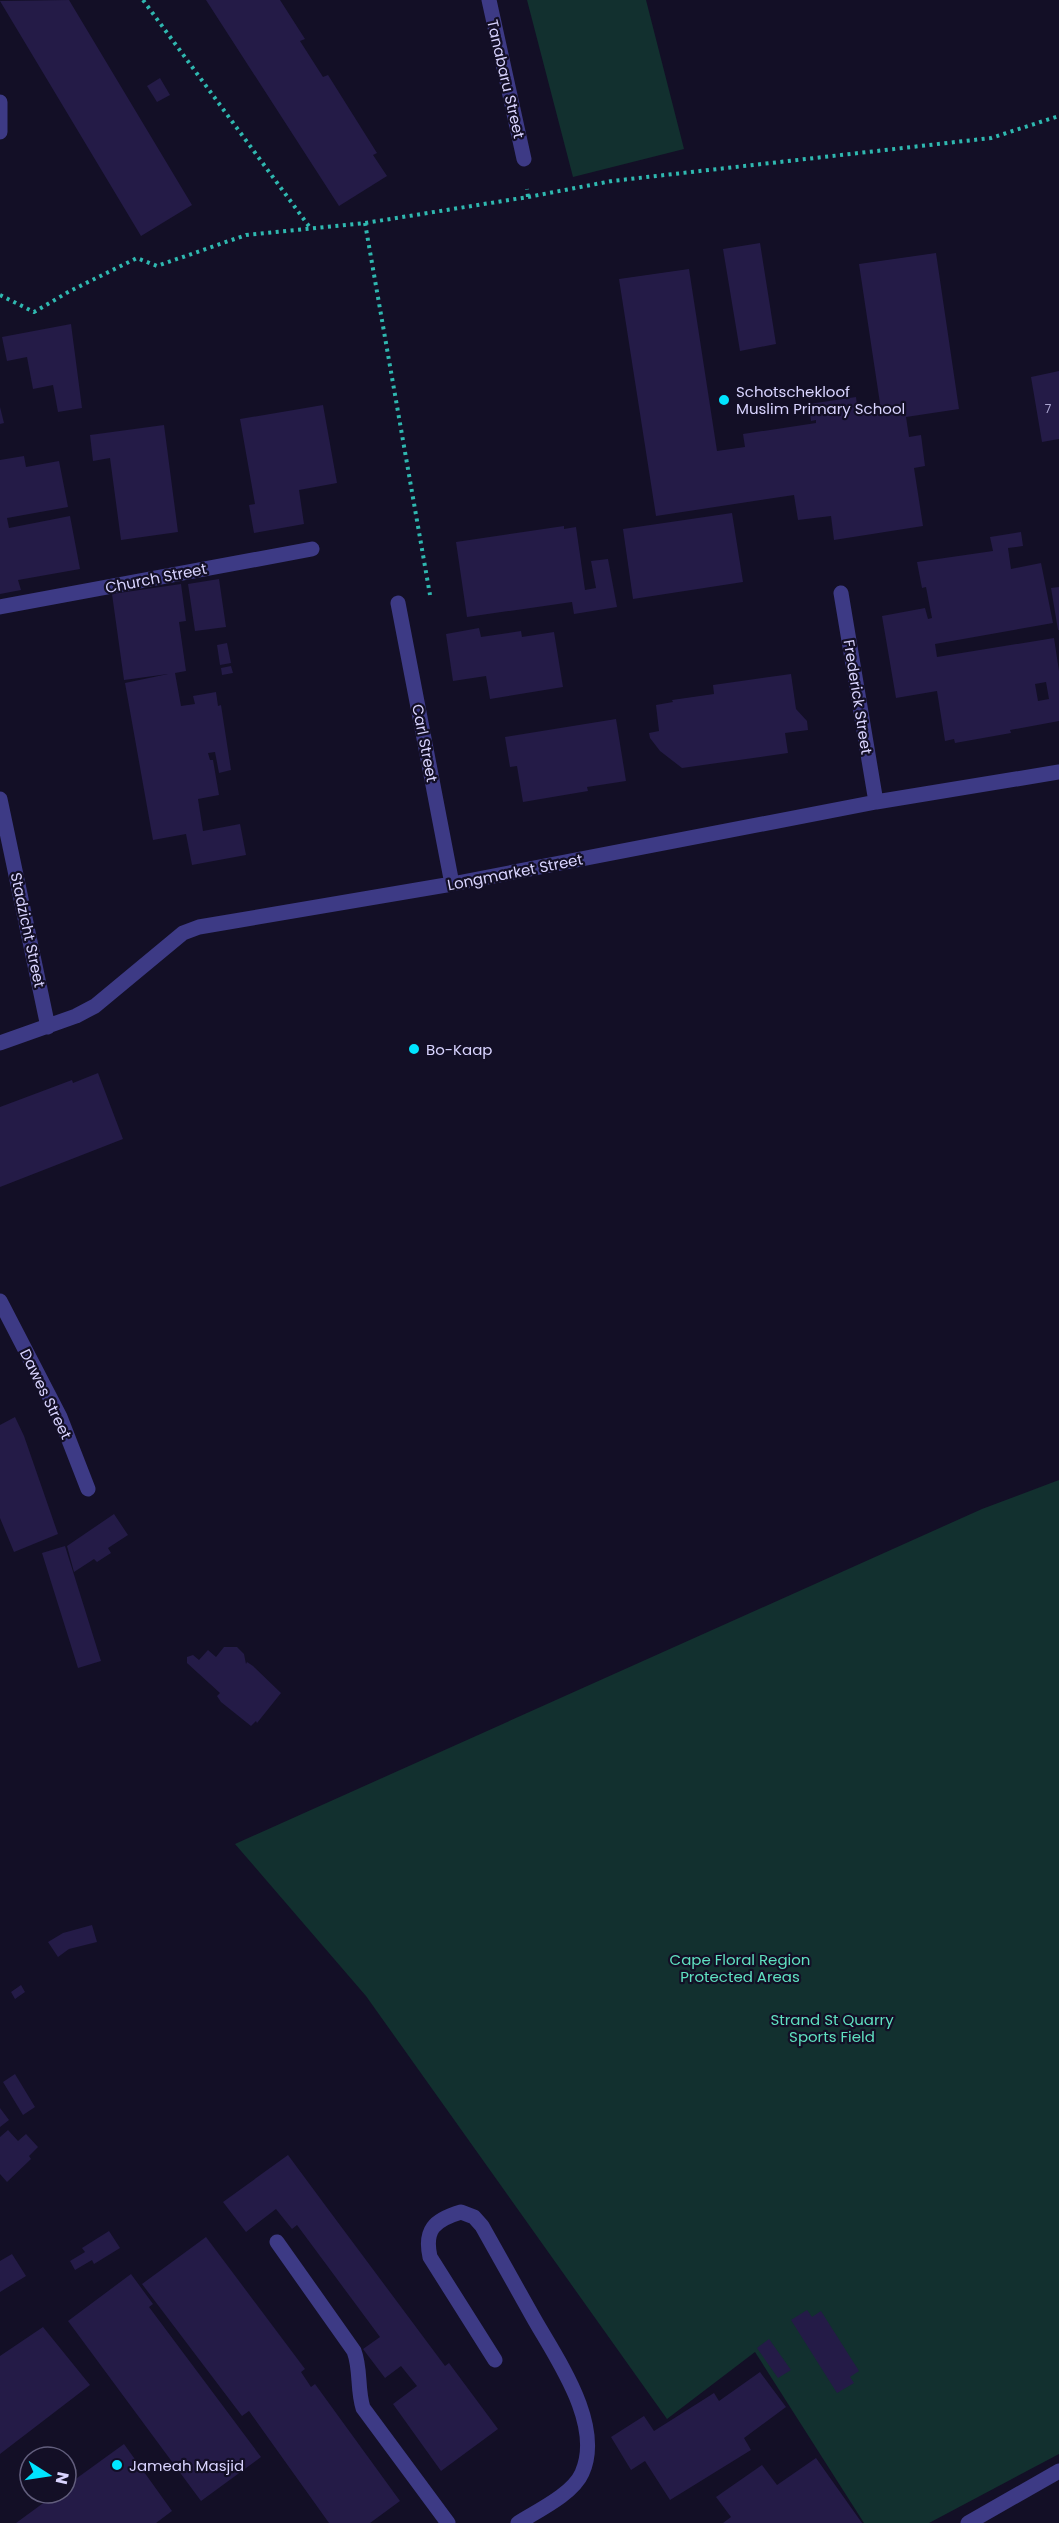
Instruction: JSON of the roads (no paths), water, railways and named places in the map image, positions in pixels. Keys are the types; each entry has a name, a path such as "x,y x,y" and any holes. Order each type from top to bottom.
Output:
{"street":[{"name":"Tanabaru Street","path":"489,0 524,159"},
{"path":"0,102 0,132"},
{"name":"Church Street","path":"0,607 312,549"},
{"name":"Frederick Street","path":"841,593 876,802"},
{"name":"Carl Street","path":"398,603 452,884"},
{"name":"Longmarket Street","path":"0,1042 48,1027 94,1006 183,933 199,927 452,884 876,802 1059,772"},
{"name":"Stadzicht Street","path":"0,799 48,1027"},
{"name":"Dawes Street","path":"0,1301 60,1417 88,1489"},
{"path":"495,2360 430,2258 427,2241 432,2227 449,2215 460,2212 474,2217 482,2226 572,2386 586,2435 587,2456 582,2473 573,2487 518,2523"},
{"path":"277,2242 354,2350 358,2361 363,2408 448,2523"},
{"path":"968,2523 1059,2470"}],"place":[{"name":"Schotschekloof Muslim Primary School","path":"724,400"},
{"name":"Bo-Kaap","path":"414,1049"},
{"name":"Jameah Masjid","path":"117,2465"}],"park label":[{"name":"Cape Floral Region Protected Areas","path":"740,1968"},
{"name":"Strand St Quarry Sports Field","path":"832,2028"}]}
